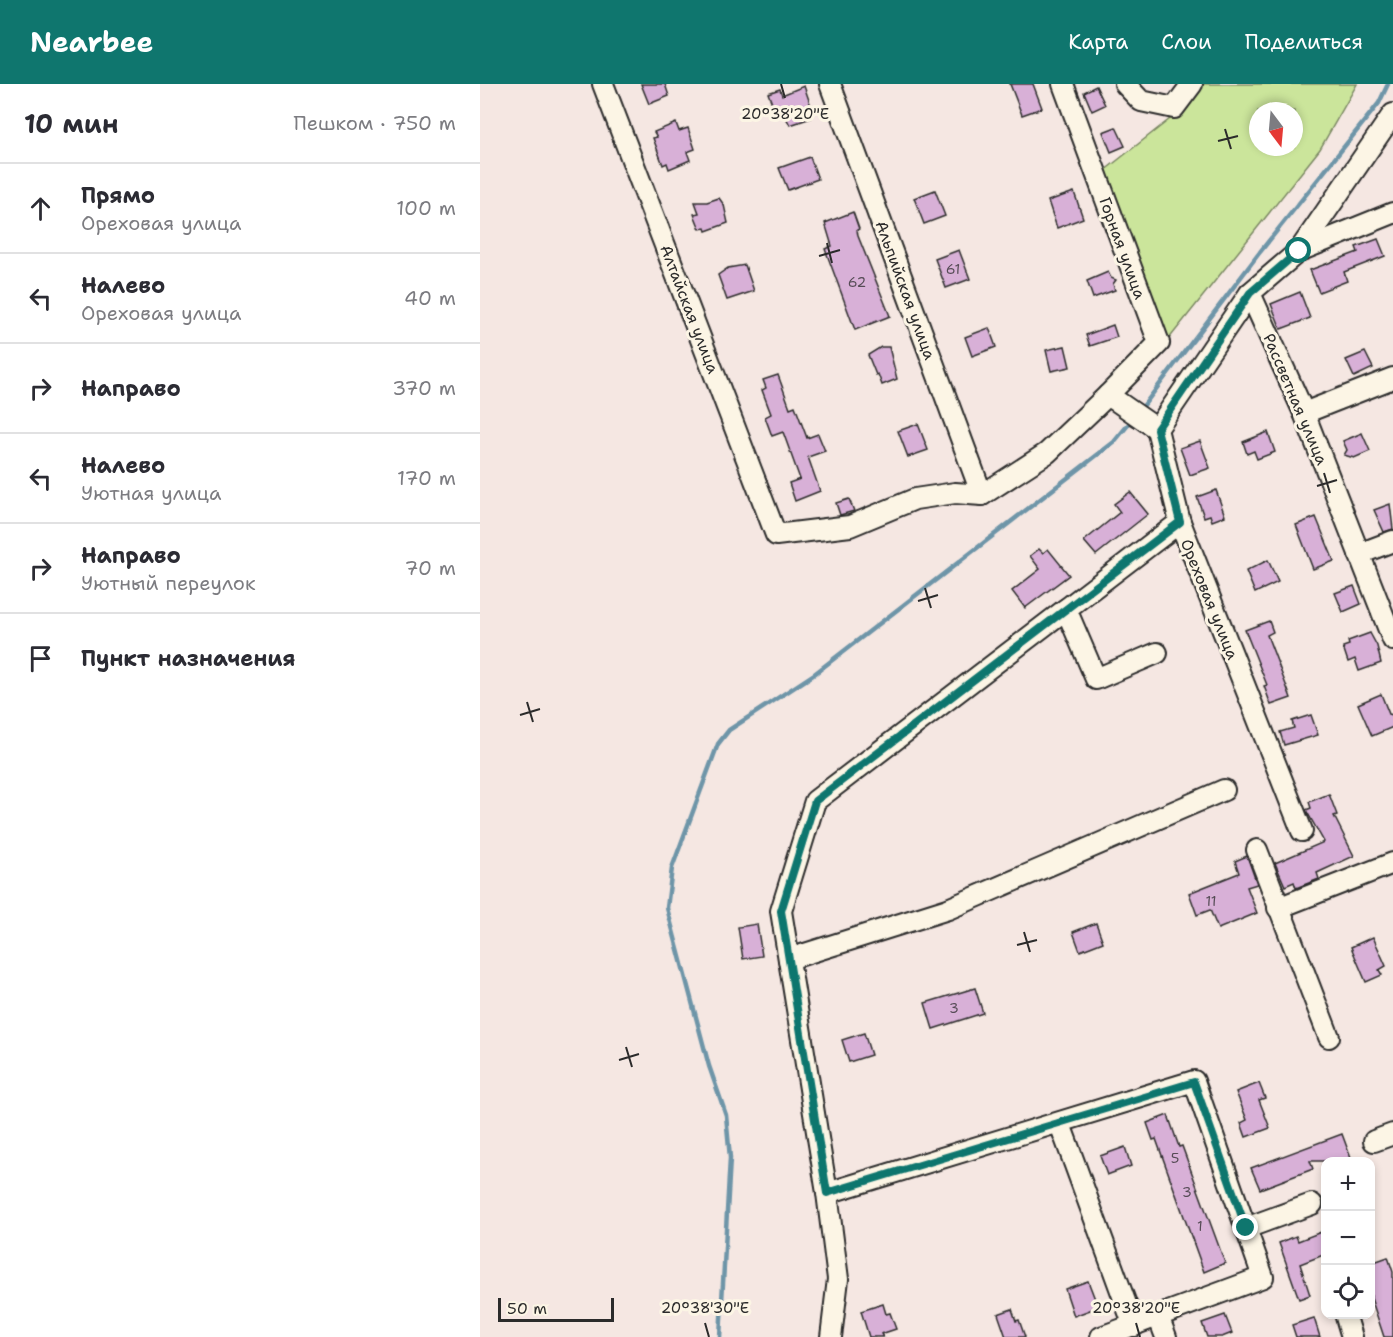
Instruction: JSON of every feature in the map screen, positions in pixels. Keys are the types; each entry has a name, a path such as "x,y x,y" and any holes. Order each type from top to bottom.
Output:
{"street":[{"name":"Алтайская улица","path":"603,84 776,535 850,526 915,500 954,492 982,495"},
{"name":"Альпийская улица","path":"830,84 982,495"},
{"name":"Горная улица","path":"1063,84 1159,343 1108,395"},
{"path":"1125,84 1141,101 1173,108 1192,84"},
{"path":"982,495 1047,453 1108,395 1157,429 1250,293 1299,251 1393,114"},
{"path":"1299,251 1393,213"},
{"name":"Рассветная улица","path":"1250,293 1304,413 1393,640"},
{"path":"1304,413 1393,378"},
{"name":"Ореховая улица","path":"1157,429 1180,522 1302,831"},
{"path":"831,1337 838,1278 827,1193 781,911 815,801 1180,522"},
{"path":"1359,554 1393,541"},
{"path":"1066,609 1096,679 1157,653"},
{"path":"789,959 948,909 1224,790"},
{"path":"1257,850 1329,1037"},
{"path":"1278,908 1393,863"},
{"path":"827,1193 1194,1082 1263,1276 1101,1337"},
{"path":"1060,1124 1134,1326"},
{"path":"1246,1228 1312,1204"},
{"path":"1158,1316 1166,1337"},
{"path":"1347,1319 1352,1337"}],"green space":[{"path":"1203,84 1357,84 1320,149 1168,340 1104,171 1175,115"}],"building":[{"path":"641,84 665,84 669,96 649,104"},
{"path":"1010,84 1033,84 1042,108 1022,115"},
{"path":"804,86 811,106 807,108 811,118 790,125 781,108 775,111 768,93 780,89 782,95"},
{"path":"1096,86 1105,105 1092,111 1084,92"},
{"path":"676,123 679,131 688,128 695,149 687,152 690,160 669,169 667,163 663,165 653,138 657,137 654,132"},
{"path":"1116,127 1125,146 1111,152 1103,132"},
{"path":"810,157 818,179 788,190 779,168"},
{"path":"935,190 945,216 924,224 914,198"},
{"path":"1074,192 1083,218 1057,228 1048,201"},
{"path":"719,198 724,205 728,223 706,231 705,228 700,229 694,214 699,213 695,202 707,202"},
{"path":"853,212 859,229 857,230 858,236 890,316 855,330 825,249 832,246 825,223"},
{"path":"1378,239 1385,256 1344,272 1347,281 1319,292 1310,270 1358,252 1356,247"},
{"path":"959,250 970,279 946,288 935,259"},
{"path":"745,265 754,291 727,300 718,275 728,268"},
{"path":"1108,272 1111,278 1116,280 1113,284 1115,290 1093,298 1087,281"},
{"path":"1300,292 1310,318 1281,329 1271,304"},
{"path":"1113,325 1117,337 1090,346 1086,335"},
{"path":"989,328 996,347 972,356 965,337"},
{"path":"1065,346 1070,367 1051,371 1046,350"},
{"path":"881,347 889,347 897,379 882,385 868,355"},
{"path":"1365,352 1373,368 1354,377 1346,360"},
{"path":"778,375 790,408 795,406 807,438 818,434 825,451 808,457 820,491 795,501 789,483 800,479 783,432 772,436 765,417 771,414 762,390 766,388 763,380"},
{"path":"918,424 928,450 908,457 898,431"},
{"path":"1268,432 1275,452 1257,459 1254,451 1247,454 1243,442"},
{"path":"1362,433 1370,451 1354,458 1344,455 1347,450 1343,441"},
{"path":"1200,441 1210,468 1190,475 1180,448"},
{"path":"1216,490 1225,516 1212,521 1210,515 1204,517 1197,497"},
{"path":"1130,492 1148,514 1096,555 1084,541 1120,512 1114,504"},
{"path":"849,499 854,511 840,515 836,503"},
{"path":"1390,504 1393,529 1384,532 1374,510"},
{"path":"1316,517 1334,561 1313,569 1296,525"},
{"path":"1039,549 1043,553 1048,549 1069,575 1025,608 1012,591 1040,569 1030,556"},
{"path":"1268,560 1278,582 1255,593 1246,571"},
{"path":"1354,586 1361,604 1343,612 1335,593"},
{"path":"1269,621 1273,632 1267,635 1291,698 1271,705 1264,686 1267,685 1245,630"},
{"path":"1370,633 1377,646 1381,663 1359,671 1355,659 1348,662 1343,647 1349,645 1348,641"},
{"path":"1381,694 1389,714 1393,715 1393,727 1372,736 1358,704"},
{"path":"1311,715 1318,735 1284,745 1280,732 1294,728 1292,721"},
{"path":"1329,794 1337,815 1334,816 1354,856 1317,873 1319,879 1296,888 1294,882 1285,886 1275,863 1324,842 1306,810 1311,808 1309,802"},
{"path":"1247,856 1257,884 1247,887 1257,913 1218,929 1210,910 1197,915 1189,893 1239,873 1235,861"},
{"path":"1096,923 1103,942 1080,951 1073,932"},
{"path":"757,924 762,956 743,959 738,927"},
{"path":"1373,937 1386,966 1379,970 1382,975 1366,982 1351,947"},
{"path":"975,988 983,1013 933,1029 925,1003"},
{"path":"864,1033 871,1055 849,1062 842,1040"},
{"path":"1259,1083 1265,1098 1259,1100 1270,1128 1246,1137 1241,1123 1247,1120 1236,1092"},
{"path":"1168,1115 1179,1147 1182,1146 1225,1263 1204,1272 1156,1139 1153,1140 1147,1123"},
{"path":"1342,1134 1351,1157 1321,1157 1321,1161 1310,1161 1313,1169 1260,1189 1251,1168"},
{"path":"1125,1147 1131,1166 1107,1175 1100,1156"},
{"path":"1321,1232 1321,1256 1300,1264 1310,1295 1299,1299 1279,1243 1296,1236 1298,1241"},
{"path":"1388,1257 1393,1272 1393,1337 1384,1337 1375,1310 1375,1262"},
{"path":"1088,1281 1098,1307 1074,1316 1065,1289"},
{"path":"883,1304 886,1314 890,1313 896,1329 881,1334 883,1337 869,1337 861,1311"},
{"path":"1012,1309 1025,1337 1006,1337 998,1314"},
{"path":"1225,1315 1232,1333 1222,1337 1207,1337 1202,1323"},
{"path":"1314,1318 1320,1337 1296,1337 1292,1325"}],"waterway":[{"path":"1144,405 1260,252 1379,103 1388,84"},
{"path":"720,1337 730,1158 726,1115 709,1066 667,908 672,868 718,744 729,730 813,675 1114,442 1128,425"}],"route":[{"path":"1246,1228 1194,1082 827,1193 781,911 815,801 1180,522 1157,429 1250,293 1299,251"}]}
